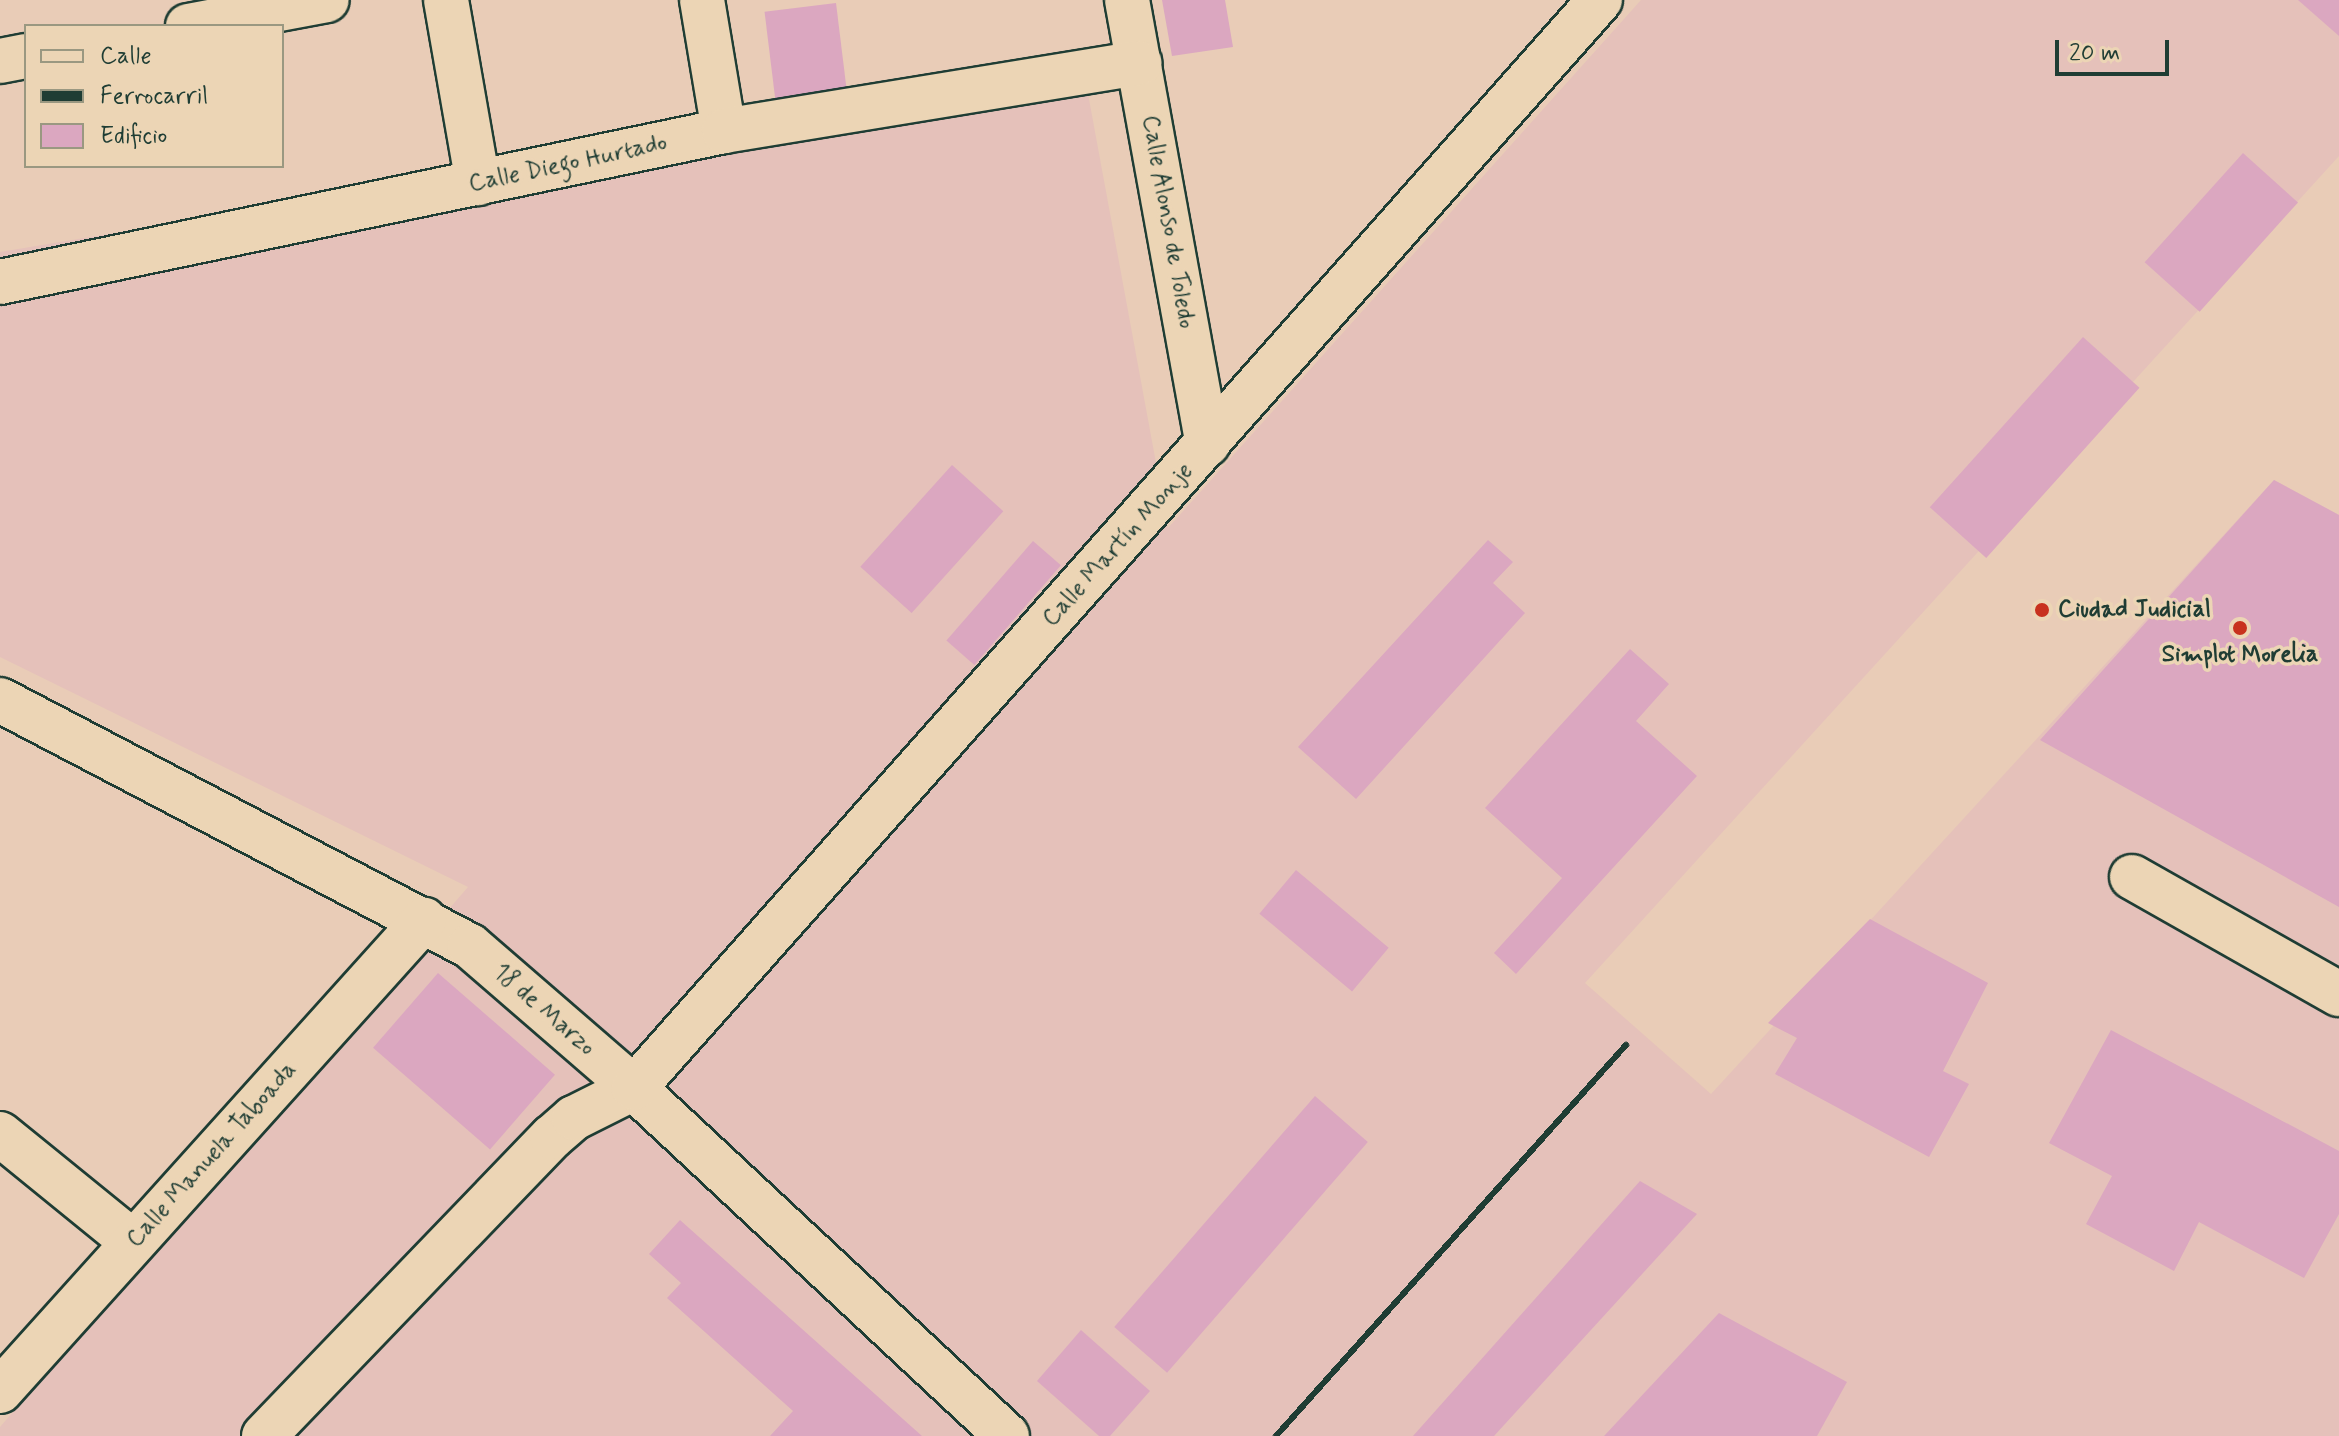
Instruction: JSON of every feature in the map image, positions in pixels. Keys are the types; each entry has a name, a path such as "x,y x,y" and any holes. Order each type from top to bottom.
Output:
{"street":[{"path":"199,24 327,0"},
{"path":"446,0 478,183"},
{"path":"702,0 724,131"},
{"name":"Calle Alonso de Toledo","path":"1127,0 1208,444"},
{"name":"Calle Martín Monje","path":"634,1088 1208,444 1578,7"},
{"path":"0,61 24,56"},
{"name":"Calle Diego Hurtado","path":"0,282 724,131 1139,63"},
{"name":"18 de Marzo","path":"0,700 470,946 634,1088 1007,1436"},
{"path":"2132,877 2339,994"},
{"name":"Calle Manuela Taboada","path":"0,1391 424,920"},
{"path":"264,1436 552,1137 574,1118 634,1088"},
{"path":"0,1134 133,1242"}],"shaded area":[{"path":"1641,0 2339,0 2339,156 1585,983 1711,1094 2274,480 2339,515 2339,1436 0,1436 0,1427 468,887 0,657 0,252 1084,72 1168,528"}],"building":[{"path":"1162,0 1225,0 1233,47 1172,56"},
{"path":"2298,0 2339,0 2339,36"},
{"path":"836,3 847,94 776,103 765,12"},
{"path":"2243,153 2298,203 2200,312 2145,262"},
{"path":"2083,337 2139,388 1986,558 1930,507"},
{"path":"952,465 1003,511 912,613 860,567"},
{"name":"Simplot Morelia","path":"2274,480 2339,515 2339,907 2040,740"},
{"path":"1488,540 1513,562 1493,583 1525,613 1356,799 1298,747"},
{"path":"1033,541 1061,565 974,665 946,641"},
{"path":"1630,649 1669,684 1636,721 1697,776 1516,974 1494,953 1562,878 1485,808"},
{"path":"1296,870 1389,948 1352,991 1259,914"},
{"path":"1870,919 1988,983 1943,1071 1969,1084 1929,1157 1775,1074 1797,1038 1768,1023"},
{"path":"438,973 555,1075 490,1149 373,1048"},
{"path":"2111,1030 2339,1151 2339,1214 2304,1278 2199,1222 2174,1271 2086,1224 2112,1176 2049,1143"},
{"path":"1315,1096 1368,1142 1167,1373 1114,1327"},
{"path":"1640,1181 1697,1214 1494,1436 1413,1436"},
{"path":"680,1220 922,1436 770,1436 793,1411 667,1298 681,1283 649,1254"},
{"path":"1719,1313 1847,1382 1817,1436 1604,1436"},
{"path":"1081,1330 1150,1391 1110,1436 1099,1436 1037,1381"}],"railway":[{"path":"1276,1436 1626,1045"}],"place":[{"name":"Ciudad Judicial","path":"2042,610"},
{"name":"Simplot Morelia","path":"2240,628"}]}
